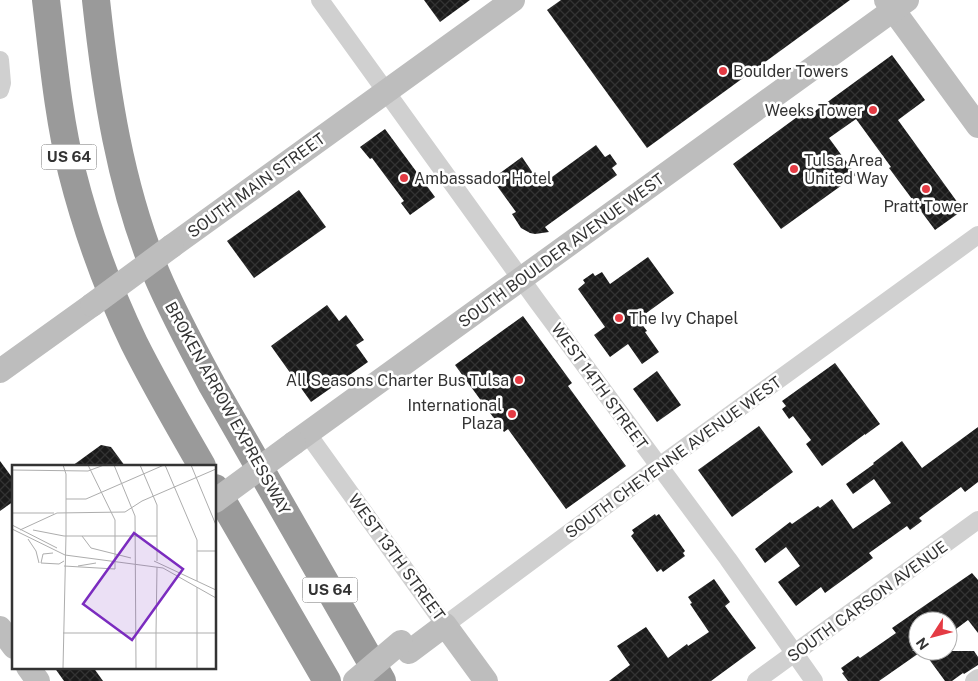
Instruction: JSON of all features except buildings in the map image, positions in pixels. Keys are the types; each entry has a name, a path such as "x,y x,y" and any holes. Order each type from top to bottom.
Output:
{"highway":[{"name":"US 64","path":"46,0 56,80 72,172 101,266 134,343 201,465"},
{"name":"BROKEN ARROW EXPRESSWAY","path":"96,0 111,114 128,192 156,273 186,337 232,422 278,498 382,681"},
{"name":"US 64","path":"216,490 327,681"},
{"path":"278,498 403,681"},
{"path":"250,548 305,681"}],"street":[{"name":"WEST 14TH STREET","path":"320,0 658,467 728,559 814,681"},
{"name":"SOUTH MAIN STREET","path":"0,371 513,0"},
{"path":"895,3 978,126"},
{"name":"SOUTH BOULDER AVENUE WEST","path":"216,499 521,279 895,3"},
{"path":"0,60 2,84 0,90"},
{"name":"SOUTH CHEYENNE AVENUE WEST","path":"369,681 405,647 441,618 658,467 978,235"},
{"name":"WEST 13TH STREET","path":"300,438 441,618 486,681"},
{"name":"SOUTH CARSON AVENUE","path":"756,681 978,520"},
{"path":"0,628 12,644"},
{"path":"355,681 405,647"},
{"path":"0,656 12,648"},
{"path":"29,668 38,681"},
{"path":"974,681 978,678"}],"place":[{"name":"Boulder Towers","path":"723,71"},
{"name":"Weeks Tower","path":"873,110"},
{"name":"Tulsa Area United Way","path":"794,169"},
{"name":"Ambassador Hotel","path":"404,178"},
{"name":"Pratt Tower","path":"926,189"},
{"name":"The Ivy Chapel","path":"619,318"},
{"name":"All Seasons Charter Bus Tulsa","path":"519,380"},
{"name":"International Plaza","path":"512,414"}]}
